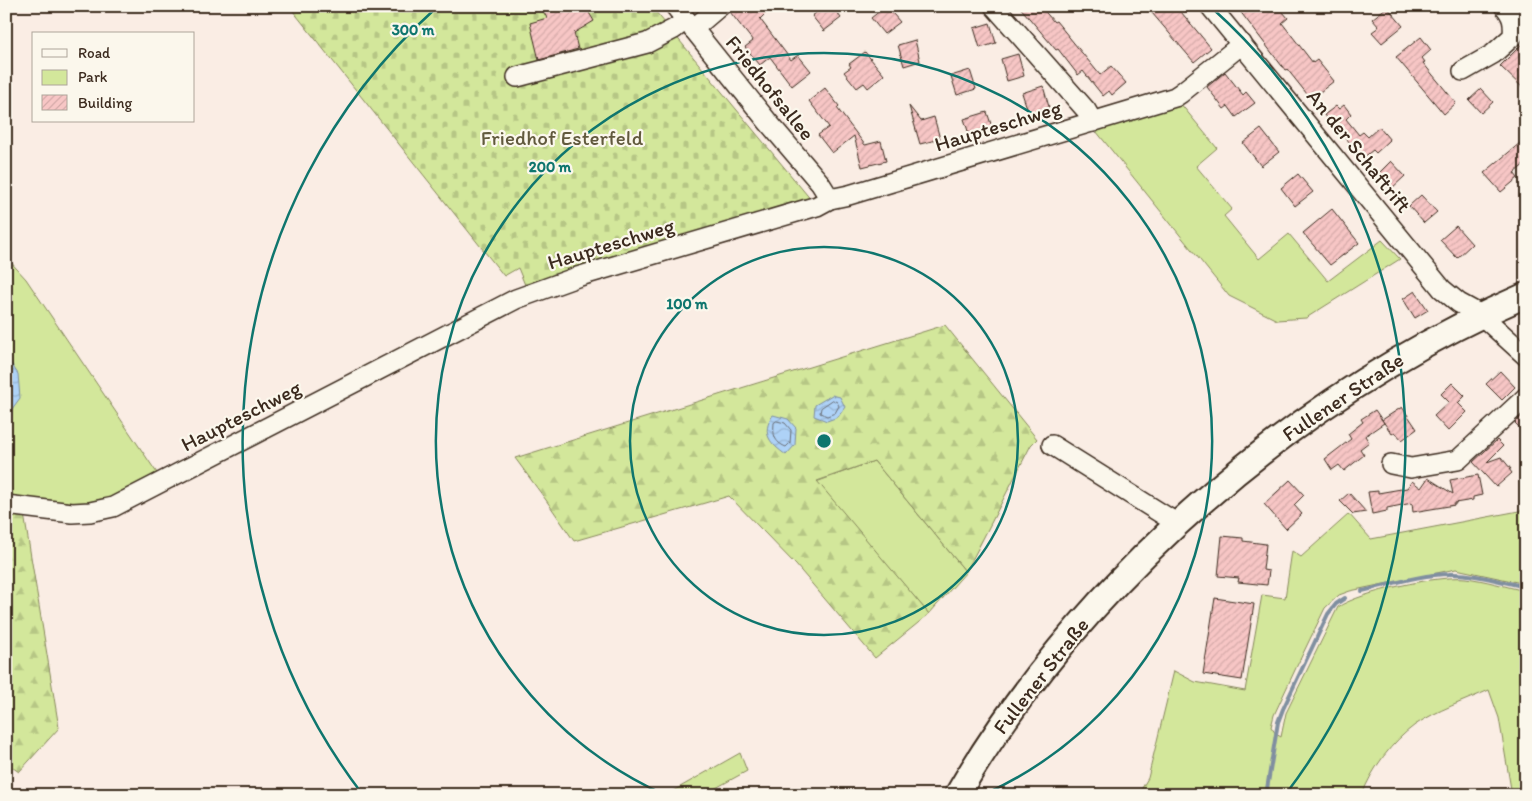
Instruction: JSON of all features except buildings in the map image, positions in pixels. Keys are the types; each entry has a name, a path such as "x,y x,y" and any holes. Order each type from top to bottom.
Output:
{"main road":[{"name":"Fullener Straße","path":"957,795 981,754 1045,666 1104,596 1222,484 1353,387 1422,346 1481,315 1526,295"}],"street":[{"path":"517,77 647,43 674,29 685,18 720,6"},
{"path":"994,6 1086,110 1093,122"},
{"name":"An der Schaftrift","path":"1210,6 1442,289 1459,303 1481,315 1526,356"},
{"path":"1463,71 1493,54 1513,36 1514,23 1510,12 1504,6"},
{"name":"Friedhofsallee","path":"685,18 768,122 820,183 830,199"},
{"name":"Haupteschweg","path":"6,505 72,513 90,512 113,507 516,299 577,277 817,206 830,199 1175,97 1242,44"},
{"path":"1391,464 1411,468 1458,460 1526,397"},
{"path":"1052,446 1178,524"}],"green space":[{"name":"Friedhof Esterfeld","path":"289,6 651,6 812,201 525,285 518,268 504,276"},
{"path":"1180,103 1217,148 1196,166 1232,209 1224,216 1259,259 1289,234 1328,281 1382,240 1400,259 1306,318 1277,320 1229,296 1096,131"},
{"path":"6,257 26,279 159,476 113,501 89,507 6,500"},
{"path":"945,325 1037,439 1031,445 966,572 874,461 817,481 929,614 875,658 796,565 729,496 574,541 515,458"},
{"path":"874,461 966,572 929,614 816,482"},
{"path":"1526,508 1526,584 1456,569 1350,591 1339,595 1325,608 1274,715 1271,727 1281,737 1286,713 1338,607 1349,601 1381,590 1437,579 1453,578 1480,580 1526,591 1526,795 1512,795 1499,718 1489,690 1432,715 1415,725 1398,739 1377,765 1362,795 1138,795 1148,778 1174,671 1195,682 1245,691 1262,595 1285,598 1292,551 1301,557 1349,514 1371,539 1519,511"},
{"path":"6,512 24,514 59,728 19,772 6,763"},
{"path":"740,753 747,771 703,795 666,795"}],"water":[{"path":"6,356 18,374 20,398 6,417"},
{"path":"832,395 840,397 845,407 838,417 827,421 814,416 815,405"},
{"path":"773,415 788,419 796,428 795,445 786,455 772,443 767,433 769,422"}],"waterway":[{"path":"1362,591 1439,574 1478,576 1526,587"},
{"path":"1266,795 1278,722 1283,709 1328,614 1336,604 1345,598"}]}
